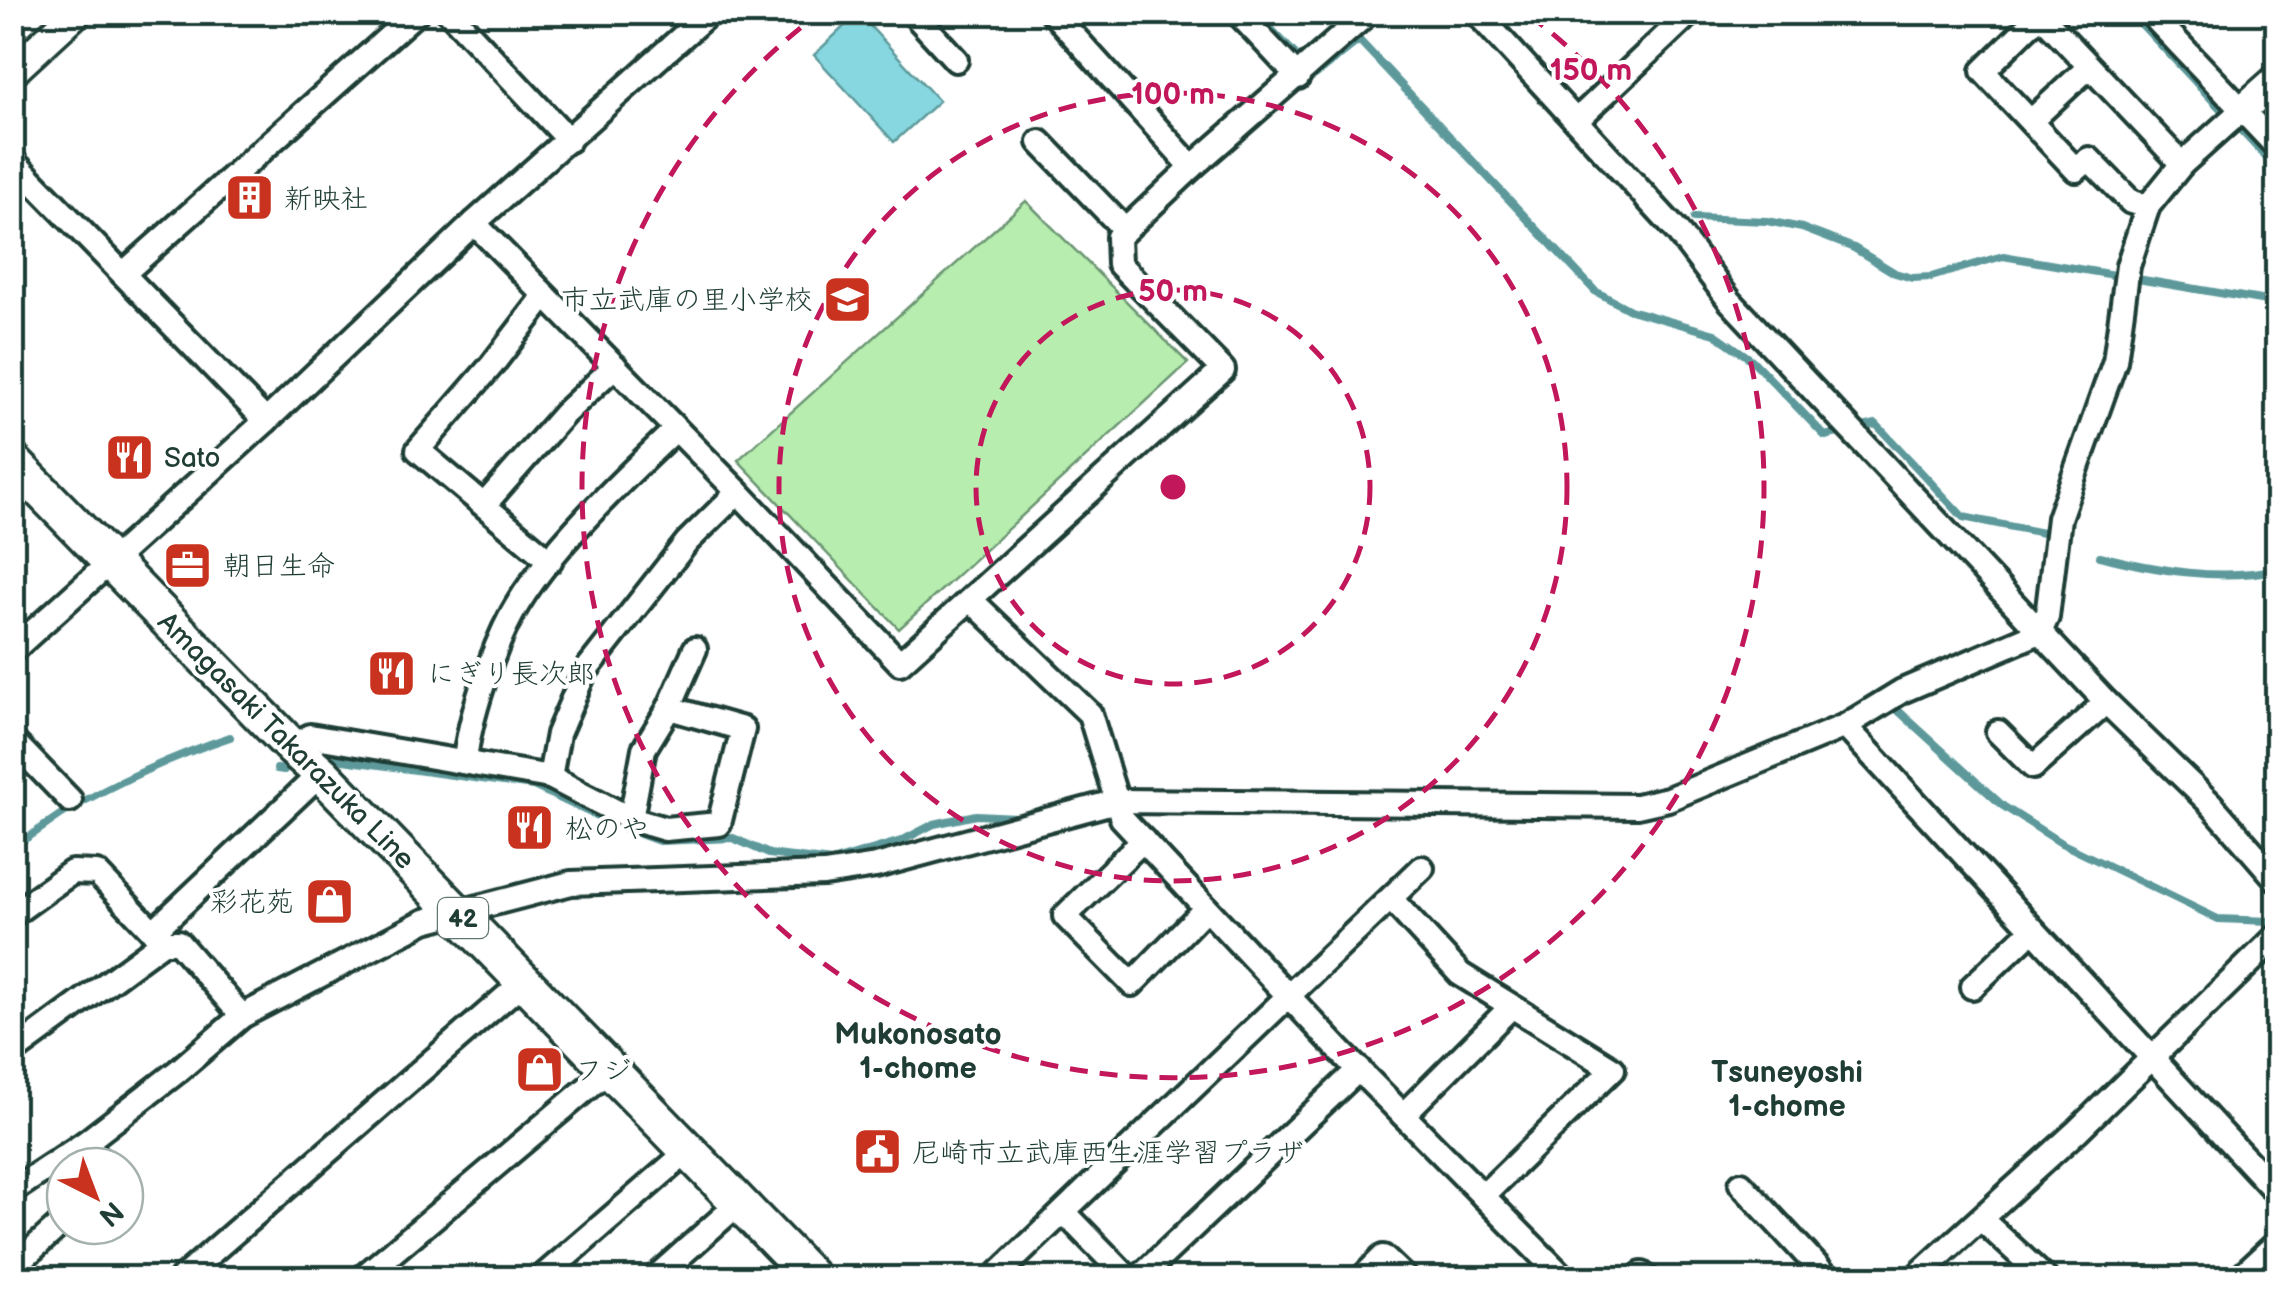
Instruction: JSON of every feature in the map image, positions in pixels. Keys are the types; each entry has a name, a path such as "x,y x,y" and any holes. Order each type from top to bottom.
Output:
{"main road":[{"name":"Amagasaki Takarazuka Line","path":"12,461 321,772 812,1278"}],"street":[{"path":"12,72 77,12"},
{"path":"123,274 417,12"},
{"path":"449,12 569,140"},
{"path":"12,651 266,421 474,223 710,12"},
{"path":"912,12 956,60"},
{"path":"1052,12 1192,167"},
{"path":"1237,12 1298,78"},
{"path":"474,223 900,663 1224,370 1118,264 1118,237 1368,12"},
{"path":"1476,12 1677,231 1730,301 2106,702 2211,804 2278,881"},
{"path":"1576,120 1691,12"},
{"path":"2149,12 2278,148"},
{"path":"2148,206 2131,202 2088,158 2076,170 1983,70 2042,14 2182,164"},
{"path":"2031,121 2089,67"},
{"path":"12,1190 178,1071 242,1016 425,921 478,906 571,882 824,874 876,866 1117,802 1637,806 1668,799 1845,726 1902,691 2040,632 2047,617 2059,518 2115,361 2128,266 2148,206 2182,164 2278,78"},
{"path":"1040,142 1125,230"},
{"path":"12,160 266,421"},
{"path":"545,296 492,365 418,450 550,561"},
{"path":"485,504 564,414 615,366"},
{"path":"466,761 481,692 512,614 550,561 676,429"},
{"path":"550,776 558,734 584,673 687,542 738,492"},
{"path":"971,600 1090,714 1122,818 1358,1069 1564,1278"},
{"path":"631,819 644,750 670,708 695,649"},
{"path":"1998,732 2034,767 2106,702"},
{"path":"294,748 310,736 550,776 631,819 665,829 719,824 743,730 670,708"},
{"path":"1845,726 2278,1194"},
{"path":"12,740 70,800"},
{"path":"12,1053 158,937 321,772"},
{"path":"1142,840 1065,916 1132,984 1206,908"},
{"path":"1003,1275 1422,868"},
{"path":"12,915 72,872 97,873 158,937 178,942 242,1016"},
{"path":"1391,898 1460,974 1613,1069 1483,1196"},
{"path":"1972,986 2032,930"},
{"path":"1915,1278 1982,1220 2278,935"},
{"path":"182,1278 523,982"},
{"path":"1403,1115 1511,1007"},
{"path":"1139,1278 1358,1069"},
{"path":"362,1278 610,1070"},
{"path":"84,1142 88,1146"},
{"path":"541,1278 687,1152"},
{"path":"1741,1184 1828,1278"},
{"path":"655,1278 739,1204"},
{"path":"1064,1212 1128,1278"},
{"path":"1982,1220 2045,1278"},
{"path":"12,1268 45,1238"},
{"path":"2239,1278 2278,1242"},
{"path":"1362,1278 1383,1258 1405,1278"},
{"path":"1637,1278 1642,1274 1647,1278"}],"green space":[{"path":"1026,201 1188,363 899,629 738,460"}],"water":[{"path":"858,13 939,101 894,142 814,55"}],"waterway":[{"path":"1255,12 1315,75 1359,40 1595,291 1630,310 1715,334 1752,360 1825,436 1876,424 1963,517 2048,534"},
{"path":"2130,12 2278,170"},
{"path":"1694,218 1767,221 1802,228 1854,248 1895,273 1912,278 1931,277 2003,256 2278,303"},
{"path":"2100,556 2188,573 2234,574 2278,569"},
{"path":"1887,707 1892,705 2003,806 2061,843 2218,919 2270,921"},
{"path":"12,846 104,791 230,737"},
{"path":"336,759 533,786 659,841 733,838 769,854 831,862 901,841 934,824 976,815 1017,817"},
{"path":"277,769 284,770"},
{"path":"1933,1278 1941,1271"}],"place":[{"name":"新映社","path":"249,198"},
{"name":"市立武庫の里小学校","path":"848,299"},
{"name":"Sato","path":"129,457"},
{"name":"朝日生命","path":"188,565"},
{"name":"にぎり長次郎","path":"392,673"},
{"name":"松のや","path":"530,828"},
{"name":"彩花苑","path":"329,901"},
{"name":"フジ","path":"540,1070"},
{"name":"尼崎市立武庫西生涯学習プラザ","path":"877,1152"}],"district":[{"name":"Mukonosato 1-chome","path":"918,1051"},
{"name":"Tsuneyoshi 1-chome","path":"1787,1089"}]}
